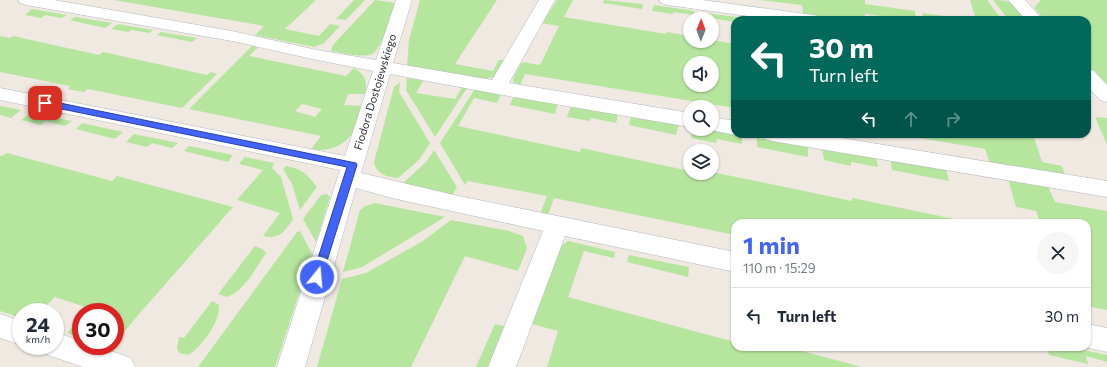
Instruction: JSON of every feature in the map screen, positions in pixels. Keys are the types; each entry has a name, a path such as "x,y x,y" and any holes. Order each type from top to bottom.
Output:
{"street":[{"path":"26,0 232,36 317,55 497,88 683,119"},
{"name":"Fiodora Dostojewskiego","path":"291,367 322,262 404,0"},
{"path":"497,88 547,0"},
{"path":"667,0 726,4 791,16"},
{"path":"1016,0 1031,16"},
{"path":"1091,80 1107,96"},
{"path":"0,94 351,171 392,190 448,203 731,261"},
{"path":"719,125 731,127"},
{"path":"796,138 1107,189"},
{"path":"502,367 557,225"},
{"path":"0,326 12,330"},
{"path":"1091,337 1107,340"},
{"path":"64,348 121,367"}],"green space":[{"path":"114,0 316,0 285,29 319,36 330,24 340,26 324,43 314,47 255,35 264,26"},
{"path":"354,0 365,0 346,20 336,19"},
{"path":"375,0 395,3 383,39 376,51 372,54 362,56 331,51 332,46"},
{"path":"420,0 497,0 455,64 493,71 499,60 506,60 498,73 493,77 484,79 450,75 407,67 409,40"},
{"path":"557,0 573,0 564,17 666,34 667,32 683,35 683,48 719,48 719,41 731,43 731,107 719,105 719,100 686,100 525,74 520,85 513,82 513,78 522,62 540,65 559,26 542,23"},
{"path":"604,0 643,4 642,9 603,3"},
{"path":"759,0 865,0 865,4 915,11 916,16 882,16 865,14 865,16 815,16 803,14 802,5"},
{"path":"970,0 987,0 999,16 975,16"},
{"path":"993,0 1010,2 1024,16 1006,16"},
{"path":"1041,0 1107,0 1107,86 1091,69 1091,16 1041,16 1034,8"},
{"path":"654,5 694,12 683,12 683,13 674,12 673,14 652,11"},
{"path":"32,9 67,15 62,18 45,15 41,18 25,15"},
{"path":"922,13 944,16 923,16"},
{"path":"719,15 731,16 731,21 719,19"},
{"path":"75,17 112,23 105,28 70,20"},
{"path":"118,24 153,30 149,33 132,30 128,32 111,29"},
{"path":"161,32 197,38 192,42 157,35"},
{"path":"0,36 10,38 13,36 99,55 103,52 207,75 211,72 217,74 182,108 88,89 84,92 68,89 70,86 0,72"},
{"path":"252,46 258,47 249,56 346,76 354,68 361,73 366,82 365,94 348,94 344,105 361,106 353,132 343,143 338,146 322,150 311,149 321,136 189,109","holes":["302,104 322,109 315,117 295,111"]},
{"path":"407,78 423,81 416,93 455,99 462,87 467,88 435,137 406,90"},
{"path":"400,82 399,92 430,143 419,160 398,178 390,177 380,172 375,166 374,162 394,87"},
{"path":"475,89 501,94 497,103 474,98 458,126 580,152 581,148 683,170 683,180 719,180 719,173 852,201 852,198 954,219 731,219 731,234 554,198 548,215 540,214 547,196 468,181 465,185 440,143"},
{"path":"514,96 558,103 555,114 510,105"},
{"path":"0,106 21,110 11,118 0,115"},
{"path":"571,106 618,114 616,123 591,118 590,121 567,117"},
{"path":"31,113 72,121 65,126 46,121 41,125 21,120"},
{"path":"631,116 679,124 676,135 629,125"},
{"path":"1095,117 1107,118 1107,145"},
{"path":"82,123 123,132 115,139 76,129"},
{"path":"719,131 731,133 731,138 742,138 742,144 717,139 716,143 691,138 691,136 719,136"},
{"path":"134,134 178,143 172,148 152,143 147,147 126,142"},
{"path":"757,138 808,146 808,157 757,147"},
{"path":"920,138 1034,138 1042,162 1062,166 1066,177 990,163 985,149"},
{"path":"189,146 233,155 228,162 184,151"},
{"path":"822,149 876,158 878,167 851,162 851,166 824,160"},
{"path":"434,150 457,187 452,196 401,185 426,162"},
{"path":"7,153 112,181 117,176 233,207 124,332 124,303 73,303 55,297 49,303 12,303 12,315 0,311 0,156"},
{"path":"245,157 274,163 272,168 281,177 293,219 284,231 277,236 263,236 280,213 237,200 263,170 239,164"},
{"path":"891,160 946,170 949,181 892,170"},
{"path":"286,166 304,173 317,187 300,210 292,184 283,169"},
{"path":"1008,179 1048,186 1055,202 1107,211 1107,310 1091,307 1091,219 1039,219 1036,211 1016,207"},
{"path":"327,194 330,197 316,242 303,219 321,195"},
{"path":"375,203 445,217 362,267 343,272 360,210 365,206"},
{"path":"451,220 509,231 523,236 527,248 518,271 465,256 411,367 317,367 342,279 366,273 423,241"},
{"path":"300,231 312,254 275,367 198,367 297,232"},
{"path":"568,241 615,252 614,258 584,251 568,297 731,341 731,351 802,351 862,367 547,367 558,331 532,324 561,246"},
{"path":"255,246 262,249 266,253 249,278 233,294 227,297 218,294"},
{"path":"629,255 689,267 688,277 627,262"},
{"path":"212,301 219,305 219,312 217,319 209,333 199,346 188,355 179,353 177,348 179,337 184,338"},
{"path":"495,324 508,327 492,367 476,367"},
{"path":"72,327 72,335 67,333"},
{"path":"1048,351 1088,351 1107,355 1107,362 1086,356 1088,364 1049,355"}],"route":[{"path":"45,103 353,165 317,277"}]}
